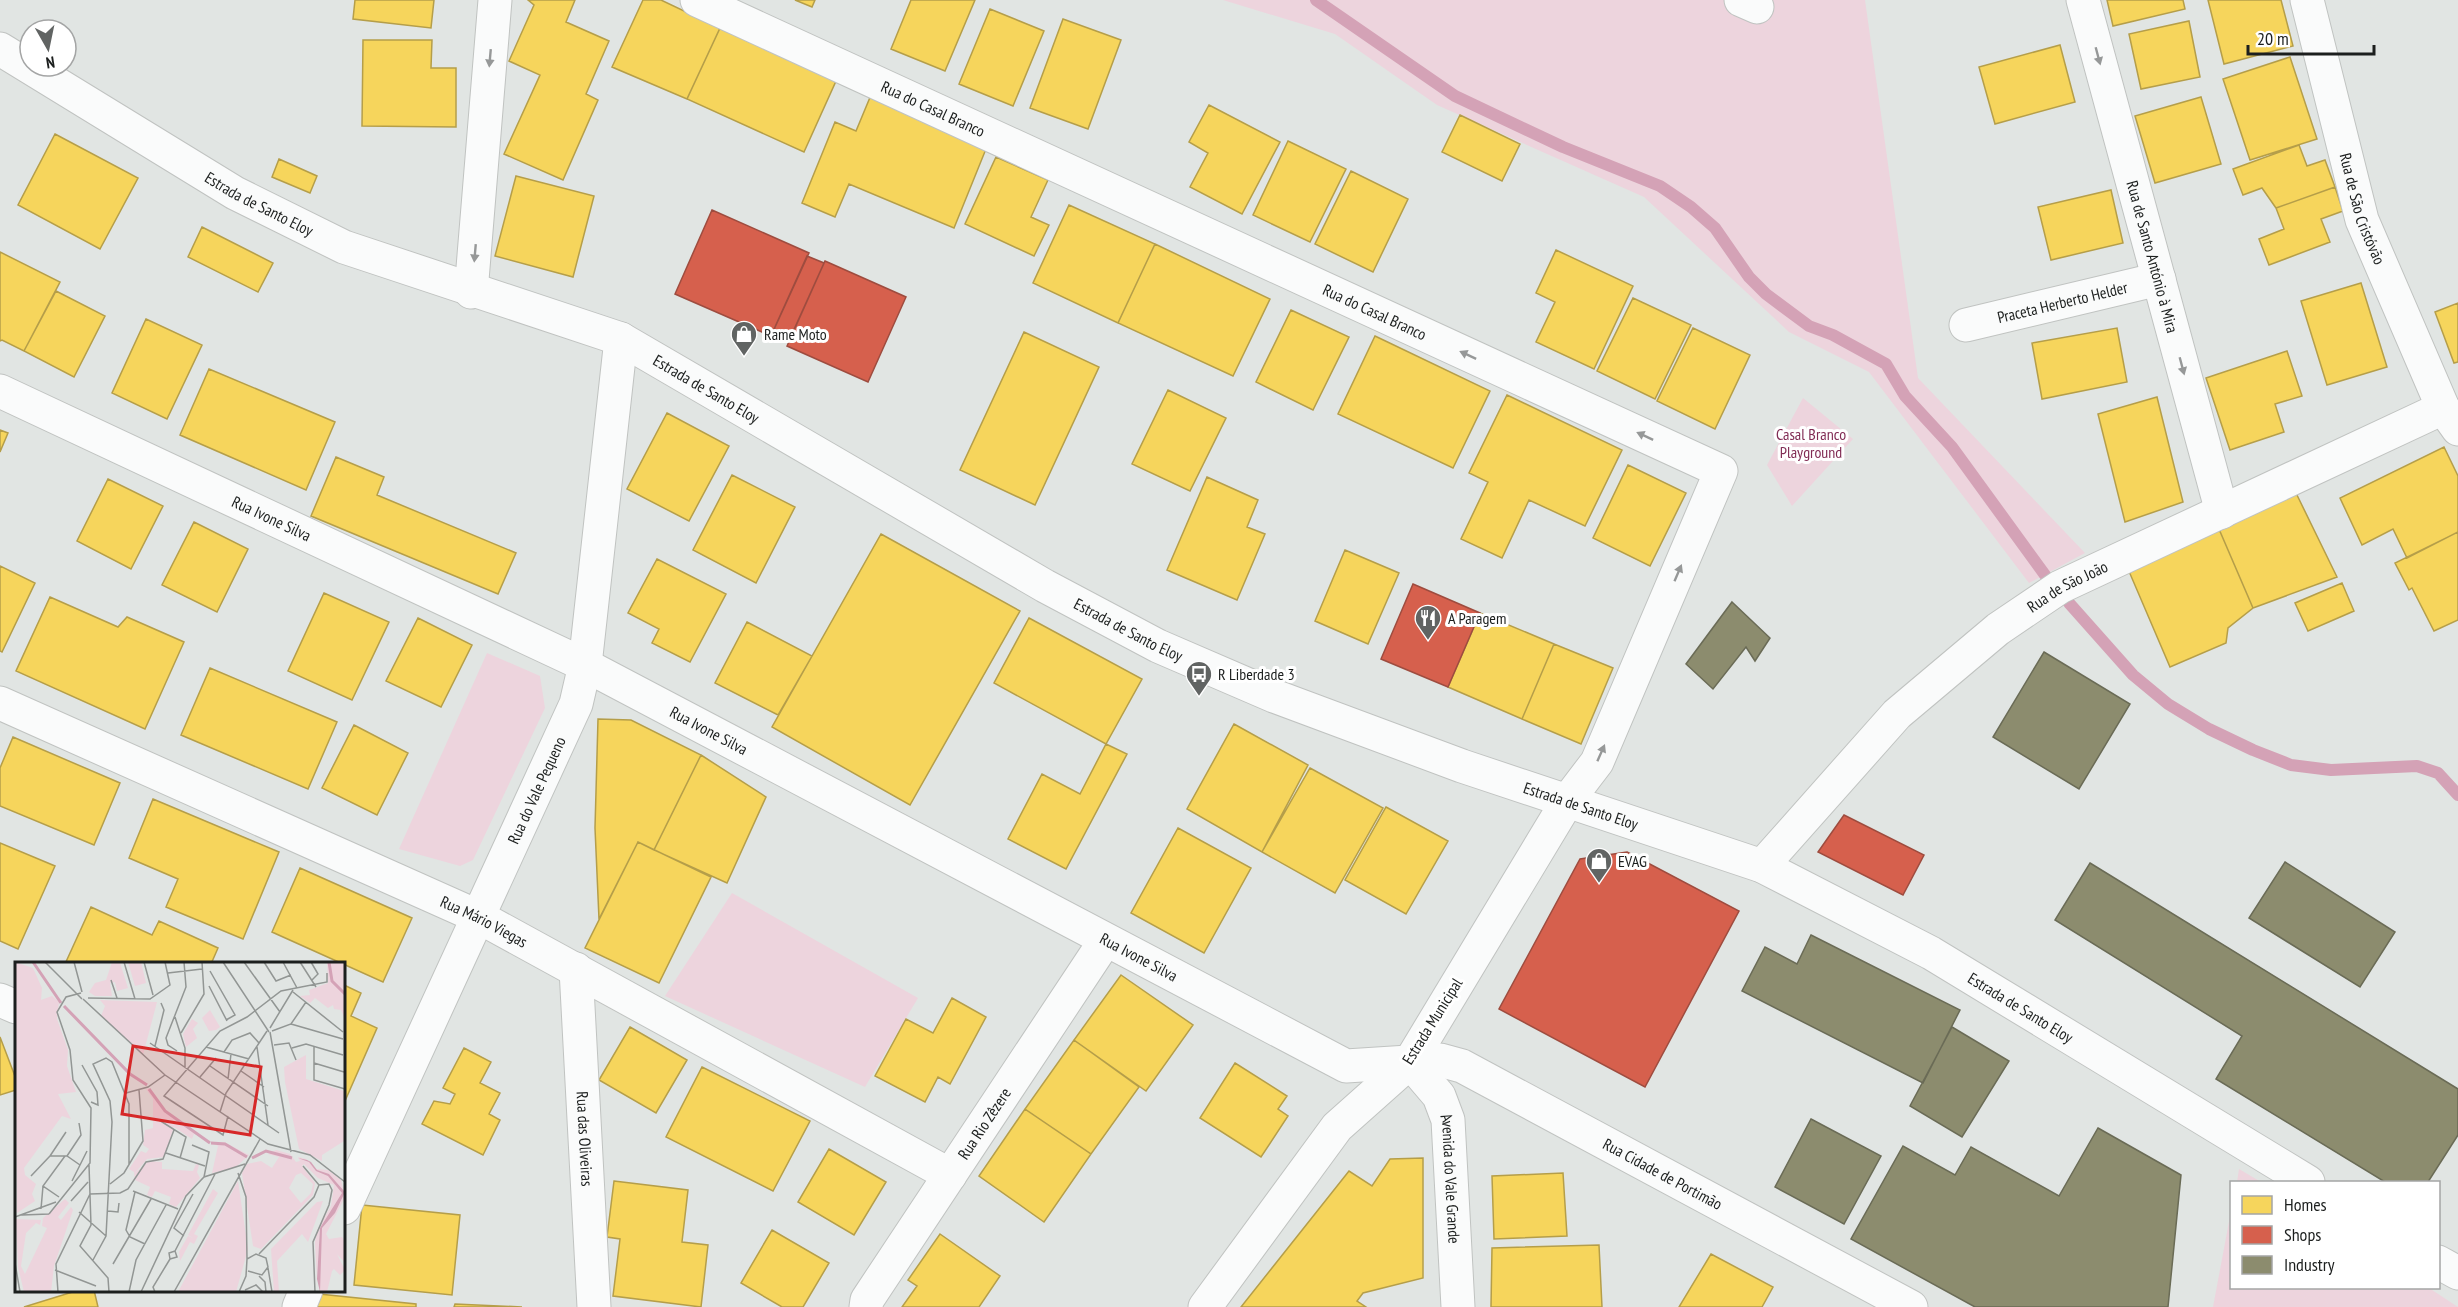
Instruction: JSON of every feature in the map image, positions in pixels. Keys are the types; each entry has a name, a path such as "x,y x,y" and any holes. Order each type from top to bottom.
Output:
{"street":[{"path":"471,292 495,0"},
{"name":"Rua do Casal Branco","path":"697,0 1722,471 1598,762 1568,800"},
{"name":"Rua de Santo António à Mira","path":"2082,0 2222,512"},
{"name":"Rua de São Cristóvão","path":"2307,0 2362,220 2451,419"},
{"name":"Estrada de Santo Eloy","path":"3,58 235,193 344,247 471,292 578,323 621,339 1045,586 1158,646 1274,696 1462,766 1762,866 1931,953 2306,1181"},
{"name":"Praceta Herberto Helder","path":"1966,326 2158,279"},
{"name":"Rua do Vale Pequeno","path":"345,1203 352,1167 479,917 576,704 585,665 621,339"},
{"name":"Rua Ivone Silva","path":"0,391 585,665 1346,1066 1410,1062"},
{"name":"Rua de São João","path":"1762,866 1897,714 1998,629 2060,587 2222,512 2451,419"},
{"name":"Rua Mário Viegas","path":"0,703 479,917 950,1175"},
{"name":"Estrada Municipal","path":"1205,1307 1337,1127 1410,1062 1568,800"},
{"name":"Rua Rio Zêzere","path":"866,1307 867,1300 1105,941"},
{"name":"Rua das Oliveiras","path":"576,969 594,1307"},
{"path":"0,1000 15,1007"},
{"name":"Rua Cidade de Portimão","path":"1410,1062 1440,1060 1462,1066 1911,1307"},
{"name":"Avenida do Vale Grande","path":"1410,1062 1439,1096 1448,1120 1458,1307"},
{"path":"2440,1263 2458,1274"},
{"path":"299,1307 305,1292"}],"green space":[{"path":"1223,0 1865,0 1918,378 2085,553 2029,583 1869,372 1789,332 1644,197 1437,105 1335,34"},
{"name":"Casal Branco Playground","path":"1803,398 1853,439 1792,506 1767,465"},
{"path":"487,653 540,676 545,708 473,860 460,866 399,849"},
{"path":"732,893 918,998 865,1087 665,996"},
{"path":"2239,1169 2259,1181 2237,1181"},
{"path":"2230,1216 2230,1289 2431,1289 2458,1307 2213,1307"}],"building: Homes":[{"path":"355,0 434,0 431,28 353,19"},
{"path":"528,0 575,0 566,22 609,41 586,94 598,100 563,180 504,154 540,75 509,61 534,5"},
{"path":"643,0 661,0 720,28 687,99 612,67"},
{"path":"795,0 815,0 812,7"},
{"path":"911,0 975,0 945,71 891,49"},
{"path":"2107,0 2183,0 2185,9 2113,26"},
{"path":"2208,0 2281,0 2293,46 2224,64"},
{"path":"990,9 1044,31 1013,106 959,84"},
{"path":"1063,19 1121,40 1088,129 1030,108"},
{"path":"2189,21 2200,77 2141,89 2129,34"},
{"path":"720,28 836,81 804,152 687,99"},
{"path":"363,40 432,40 431,68 456,68 456,127 362,126"},
{"path":"2060,45 2075,102 1995,124 1979,67"},
{"path":"2290,57 2317,139 2250,160 2223,79"},
{"path":"871,95 988,144 954,228 849,184 835,217 802,203 835,122 856,131"},
{"path":"2201,97 2221,164 2155,183 2135,116"},
{"path":"1209,105 1280,142 1242,214 1190,187 1208,153 1189,142"},
{"path":"1460,115 1520,144 1502,181 1442,152"},
{"path":"55,134 138,178 100,249 18,205"},
{"path":"1288,141 1346,169 1310,242 1253,215"},
{"path":"2299,145 2307,166 2325,160 2335,187 2276,208 2262,188 2243,195 2233,169"},
{"path":"996,157 1048,180 1031,217 1049,225 1034,256 965,224"},
{"path":"279,159 317,176 310,193 272,177"},
{"path":"1351,171 1408,199 1373,272 1315,244"},
{"path":"516,176 594,196 573,277 495,256"},
{"path":"2335,187 2343,211 2321,219 2330,242 2269,265 2259,239 2284,229 2276,208"},
{"path":"2111,190 2123,243 2051,260 2038,207"},
{"path":"1069,205 1155,244 1118,323 1033,283"},
{"path":"202,227 273,263 258,292 188,257"},
{"path":"1155,244 1270,299 1233,376 1118,323"},
{"path":"1556,250 1633,286 1594,369 1536,342 1555,302 1536,293"},
{"path":"0,252 60,282 24,351 0,341"},
{"path":"2361,283 2387,367 2327,385 2301,301"},
{"path":"56,291 105,316 74,377 24,351"},
{"path":"1633,298 1691,325 1655,399 1597,371"},
{"path":"2458,303 2458,362 2454,363 2435,312"},
{"path":"1291,310 1349,337 1313,410 1256,382"},
{"path":"146,319 202,345 167,419 112,393"},
{"path":"1693,328 1750,355 1715,429 1657,401"},
{"path":"2117,328 2127,382 2042,399 2032,343"},
{"path":"1024,332 1099,367 1035,505 960,470"},
{"path":"1375,336 1490,391 1453,468 1338,414"},
{"path":"2287,351 2302,396 2275,404 2284,432 2230,450 2206,378"},
{"path":"209,369 335,422 306,490 180,435"},
{"path":"1168,390 1226,418 1190,491 1132,464"},
{"path":"1507,395 1622,450 1585,526 1529,500 1502,558 1461,539 1488,482 1469,473"},
{"path":"2157,397 2183,502 2125,522 2098,414"},
{"path":"667,413 729,446 689,521 627,489"},
{"path":"0,430 8,433 0,452"},
{"path":"2444,447 2458,476 2458,532 2407,558 2393,529 2362,545 2340,498"},
{"path":"336,457 384,477 377,495 516,553 498,594 311,516"},
{"path":"1628,465 1686,493 1650,566 1593,538"},
{"path":"732,475 795,507 756,583 693,550"},
{"path":"1207,477 1258,500 1247,527 1265,534 1237,600 1167,570"},
{"path":"108,479 163,506 131,569 77,541"},
{"path":"2296,493 2337,577 2253,608 2219,529"},
{"path":"194,522 248,549 217,612 162,585"},
{"path":"2219,529 2253,608 2228,628 2226,643 2170,667 2128,569"},
{"path":"2458,532 2458,620 2434,631 2412,588 2409,590 2395,563"},
{"path":"881,534 1020,611 910,805 772,727"},
{"path":"1345,550 1399,573 1368,644 1315,621"},
{"path":"657,559 726,594 690,662 652,643 659,629 628,613"},
{"path":"0,566 35,583 2,652 0,651"},
{"path":"2342,583 2354,611 2308,631 2295,603"},
{"path":"324,593 389,622 352,700 288,671"},
{"path":"50,597 118,627 127,617 184,642 145,729 16,671"},
{"path":"1480,613 1554,644 1522,719 1448,687"},
{"path":"418,618 472,645 441,707 386,681"},
{"path":"1029,618 1142,679 1106,744 994,683"},
{"path":"747,622 812,656 778,715 715,683"},
{"path":"1554,644 1613,668 1581,744 1522,719"},
{"path":"210,668 337,722 308,789 181,735"},
{"path":"598,719 631,720 701,755 654,850 638,842 599,919 595,828"},
{"path":"1234,724 1308,765 1262,852 1187,809"},
{"path":"354,725 408,753 377,815 322,788"},
{"path":"13,737 120,783 94,845 0,806 0,768"},
{"path":"1106,744 1127,754 1066,869 1008,839 1042,774 1080,794"},
{"path":"701,755 766,797 727,883 654,850"},
{"path":"1310,768 1383,808 1335,893 1262,852"},
{"path":"153,799 279,852 243,939 166,907 178,879 129,858"},
{"path":"1386,807 1448,841 1406,914 1345,880"},
{"path":"1178,828 1251,868 1204,953 1131,913"},
{"path":"638,842 711,877 659,983 585,948"},
{"path":"0,843 55,866 18,949 0,941"},
{"path":"300,868 412,918 383,982 345,965 345,962 339,962 272,932"},
{"path":"91,907 152,935 159,921 218,948 212,962 66,962"},
{"path":"1121,975 1193,1025 1146,1091 1074,1040"},
{"path":"345,985 361,993 351,1016 377,1028 345,1101"},
{"path":"952,998 986,1017 950,1084 938,1077 925,1102 875,1076 906,1019 933,1033"},
{"path":"630,1027 687,1060 656,1113 599,1080"},
{"path":"0,1037 15,1076 15,1090 0,1095"},
{"path":"1074,1040 1139,1087 1091,1154 1025,1109"},
{"path":"464,1048 491,1062 480,1083 500,1093 489,1114 500,1120 483,1155 422,1124 434,1101 450,1104 455,1094 443,1088"},
{"path":"1235,1063 1287,1096 1278,1109 1288,1116 1261,1157 1200,1118"},
{"path":"702,1067 810,1121 773,1191 666,1137"},
{"path":"1025,1109 1091,1154 1044,1222 979,1176"},
{"path":"829,1149 886,1182 854,1235 798,1202"},
{"path":"1423,1158 1423,1278 1363,1293 1357,1301 1366,1307 1241,1307 1349,1171 1372,1186 1390,1159"},
{"path":"1563,1173 1567,1236 1494,1239 1492,1176"},
{"path":"614,1181 688,1190 682,1242 708,1245 701,1307 613,1296 620,1239 607,1237"},
{"path":"362,1205 460,1215 452,1295 354,1285"},
{"path":"772,1230 829,1263 803,1307 782,1307 741,1283"},
{"path":"940,1234 1000,1276 979,1307 902,1307 917,1286 908,1280"},
{"path":"1599,1245 1602,1307 1491,1307 1492,1248"},
{"path":"1711,1254 1773,1287 1762,1307 1679,1307"},
{"path":"73,1292 94,1292 98,1307 24,1307"},
{"path":"319,1294 416,1304 416,1307 317,1307"},
{"path":"455,1304 522,1307 454,1307"}],"building: Shops":[{"path":"712,210 809,253 771,336 675,294"},
{"path":"807,256 824,263 791,336 774,329"},
{"path":"825,261 906,297 868,382 787,346"},
{"path":"1413,584 1480,613 1448,687 1381,659"},
{"path":"1844,815 1924,855 1903,895 1818,852"},
{"path":"1627,852 1739,911 1645,1087 1499,1009 1580,859"}],"building: Industry":[{"path":"1732,602 1770,638 1755,661 1746,647 1713,689 1686,664"},
{"path":"2044,652 2130,704 2079,789 1993,737"},
{"path":"2285,862 2395,932 2360,987 2249,918"},
{"path":"2090,863 2458,1089 2458,1135 2429,1181 2383,1181 2216,1079 2242,1036 2055,920"},
{"path":"1811,935 1960,1010 1923,1083 1742,991 1765,947 1797,964"},
{"path":"1952,1027 2009,1061 1962,1137 1910,1106"},
{"path":"1811,1119 1881,1156 1844,1224 1775,1187"},
{"path":"2098,1128 2181,1175 2168,1307 1975,1307 1851,1239 1903,1146 1955,1175 1971,1147 2059,1196"}],"waterway":[{"path":"1316,0 1455,96 1563,147 1660,186 1691,207 1715,228 1749,277 1766,294 1809,326 1833,335 1886,364 1905,396 1952,447 2045,575"},
{"path":"2069,603 2133,675 2168,704 2209,729 2291,765 2331,770 2417,766 2438,773 2458,795"}],"place":[{"name":"Rame Moto","path":"744,357"},
{"name":"A Paragem","path":"1428,641"},
{"name":"R Liberdade 3","path":"1199,697"},
{"name":"EVAG","path":"1599,884"}]}
